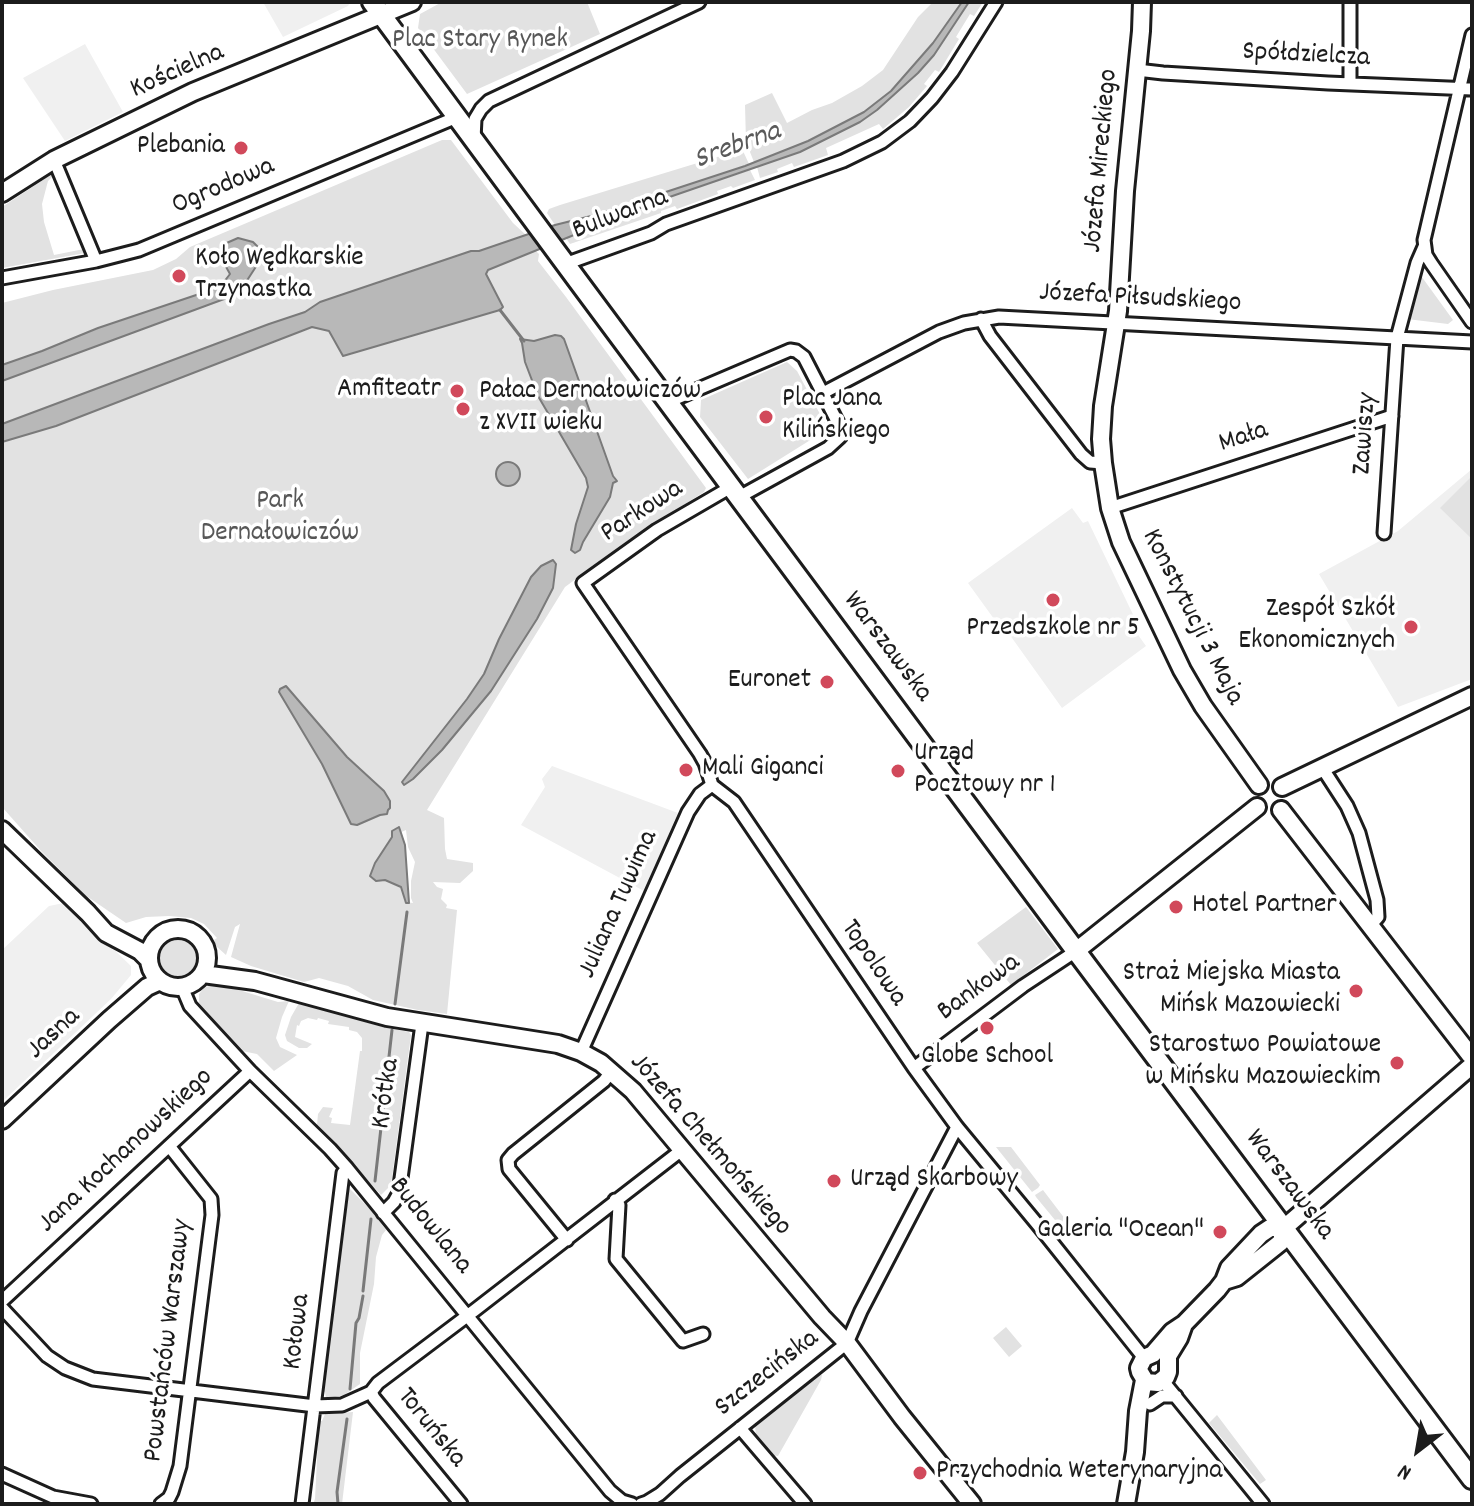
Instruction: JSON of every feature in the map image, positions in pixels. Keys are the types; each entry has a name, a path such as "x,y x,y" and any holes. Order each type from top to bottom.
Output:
{"main road":[{"name":"Warszawska","path":"377,8 560,258 1472,1479"}],"street":[{"name":"Kościelna","path":"2,193 54,160 193,92 377,8 412,2"},
{"path":"474,140 475,119 489,101 699,2"},
{"name":"Bulwarna","path":"560,258 651,233 666,224 843,161 882,142 910,121 932,98 996,2"},
{"name":"Józefa Mireckiego","path":"1116,324 1142,2"},
{"path":"1350,2 1350,83"},
{"name":"Zawiszy","path":"1384,533 1397,338 1466,89 1472,35"},
{"name":"Spółdzielcza","path":"1137,70 1466,89"},
{"name":"Ogrodowa","path":"2,278 96,261 150,245 457,117"},
{"path":"54,160 96,261"},
{"path":"1424,247 1431,263 1472,322"},
{"name":"Józefa Piłsudskiego","path":"823,393 939,332 981,319 999,317 1472,342"},
{"path":"981,319 990,336 1081,454 1090,462 1103,463"},
{"name":"Konstytucji 3 Maja","path":"1116,324 1101,439 1110,508 1121,542 1182,670 1203,706 1259,785"},
{"path":"668,402 790,350 804,357 840,427 840,437 835,443 735,492"},
{"name":"Mała","path":"1110,508 1392,416"},
{"name":"Parkowa","path":"583,583 657,530 735,492"},
{"name":"Topolowa","path":"583,583 700,754 712,785 734,802 957,1127 1048,1237 1155,1358"},
{"path":"1282,787 1472,696"},
{"path":"1323,769 1347,806 1359,833 1377,900 1378,917 1371,925"},
{"path":"1269,781 1282,787 1286,796 1281,810 1271,814 1257,807 1254,794 1259,785 1269,781"},
{"name":"Juliana Tuwima","path":"581,1052 688,812 700,794 712,785"},
{"path":"1076,951 1257,807"},
{"path":"1263,1504 1176,1396 1154,1381 1141,1377 1139,1368 1155,1358 1172,1332 1184,1324 1224,1281 1229,1268 1261,1234 1270,1228 1284,1228 1471,1061 1281,810"},
{"path":"2,830 106,933 140,951 152,969 173,987 190,984 203,974 207,955 199,938 191,932 172,929 157,937 145,938 116,929 102,918 88,913"},
{"path":"152,969 152,944 157,937"},
{"name":"Bankowa","path":"914,1068 1023,986 1076,951"},
{"name":"Józefa Chełmońskiego","path":"207,955 255,981"},
{"name":"Jasna","path":"2,1120 147,987 152,969"},
{"name":"Józefa Chełmońskiego","path":"203,974 255,981 422,1024 541,1040 581,1052 612,1071 633,1091 847,1343 972,1504"},
{"name":"Budowlana","path":"182,987 190,1006 347,1168 610,1491 622,1501 632,1504"},
{"name":"Krótka","path":"383,1213 399,1193 422,1024"},
{"name":"Jana Kochanowskiego","path":"2,1301 250,1071"},
{"path":"567,1240 509,1169 508,1160 612,1071"},
{"name":"Szczecińska","path":"641,1504 660,1494 847,1343 957,1127"},
{"name":"Powstańców Warszawy","path":"161,1504 172,1492 180,1466 212,1215 211,1199 169,1146"},
{"path":"371,1392 378,1383 683,1149"},
{"name":"Kołowa","path":"302,1504 343,1173 347,1168"},
{"path":"615,1200 619,1205 616,1259 683,1341 703,1334"},
{"name":"Toruńska","path":"2,1308 47,1356 65,1368 93,1379 315,1406 342,1405 371,1392 461,1504"},
{"path":"1126,1504 1138,1411 1154,1381 1168,1372 1155,1358"},
{"path":"1135,1452 1154,1381"},
{"path":"1150,1404 1162,1396 1176,1396"},
{"path":"740,1428 805,1504"},
{"path":"2,1474 52,1500 91,1504"}],"shaded area":[{"path":"263,2 350,2 348,6 283,37"},
{"path":"962,2 969,2 934,55 918,73 860,122 800,152 655,202 488,270 486,274 503,307 500,310 343,356 329,331 312,327 56,426 2,442 2,424 305,312 320,302 471,251 599,214 745,166 808,141 864,112 891,91 933,43"},
{"path":"85,44 123,112 65,141 23,78"},
{"path":"238,238 253,242 262,251 259,262 235,295 2,381 2,365 98,328 220,287 230,274 220,256 222,245"},
{"path":"555,335 564,339 617,481 613,483 610,497 580,550 575,553 571,550 588,487 586,478 538,396 520,339 534,341"},
{"path":"508,462 519,469 520,474 513,485 508,486 497,479 496,474 503,463"},
{"name":"Zespół Szkół Ekonomicznych","path":"1472,469 1472,679 1398,707 1319,574 1398,531"},
{"name":"Przedszkole nr 5","path":"1072,508 1083,523 1088,521 1140,629 1136,632 1146,646 1062,708 997,617 994,619 968,583"},
{"path":"553,560 556,564 553,588 491,691 442,750 404,785 402,782 484,674 531,577 541,566"},
{"path":"286,686 347,757 384,791 390,801 387,814 357,825 351,824 322,764 279,692"},
{"path":"552,766 678,813 644,891 521,825 545,787 542,779"},
{"path":"399,827 405,845 409,903 406,903 401,887 385,880 376,881 370,876 392,837 392,831"},
{"path":"64,903 131,966 131,975 111,999 2,1102 2,950 49,906"}],"green space":[{"name":"Plac Stary Rynek","path":"442,2 587,2 600,34 467,94 418,28 420,14"},
{"path":"933,2 962,2 933,43 891,91 844,124 754,162 746,142 745,105 772,93 787,123 832,103 883,70 918,17"},
{"path":"969,2 983,2 974,16 970,14 939,72 935,70 924,84 927,86 909,107 883,129 879,124 826,148 828,155 794,167 792,163 760,178 757,167 800,152 877,110 934,55"},
{"name":"Park Dernałowiczów","path":"442,140 451,140 513,223 526,235 522,237 532,252 539,254 538,261 706,488 565,587 427,810 444,818 447,859 473,863 473,871 460,883 433,882 443,889 441,899 446,908 457,910 447,1014 373,1000 348,986 319,978 304,982 251,966 231,957 240,924 235,927 226,955 216,946 214,940 217,938 204,924 191,918 146,917 126,923 85,895 2,807 2,303 153,270 176,259 190,247","holes":["406,830 408,847 415,862 411,881 413,903 405,902 402,887 385,880 375,863 392,836"]},
{"path":"740,150 749,164 599,214 555,225 547,213 560,205"},
{"path":"750,170 755,180 717,191 718,194 570,244 566,238 655,202"},
{"path":"55,174 48,181 42,204 54,255 84,249 85,253 2,268 2,207"},
{"path":"1419,273 1453,320 1448,324 1407,319"},
{"path":"787,362 797,371 828,429 748,479 700,417 701,400"},
{"path":"1472,476 1472,539 1440,508"},
{"path":"1026,907 1058,949 1011,985 977,943"},
{"path":"176,936 192,942 198,958 192,974 176,980 160,974 154,958 160,942"},
{"path":"216,983 278,1002 289,1001 276,1038 280,1047 297,1055 274,1071 257,1054 242,1051 199,1003 199,994 204,988"},
{"path":"299,1003 411,1035 391,1185 381,1195 317,1125 318,1114 323,1107 333,1108 329,1117 332,1118 331,1123 350,1125 362,1038 349,1027 308,1018 297,1025 295,1037 312,1044 299,1048 287,1041 285,1035"},
{"path":"996,1147 1011,1147 1040,1185 1038,1188 1032,1192"},
{"path":"348,1187 386,1230 376,1257 374,1284 360,1353 360,1384 344,1395 326,1399 325,1392 318,1390"},
{"path":"1043,1190 1075,1232 1069,1237 1036,1197"},
{"path":"1006,1327 1022,1346 1009,1357 993,1338"},
{"path":"819,1374 822,1375 821,1380 778,1456 771,1455 756,1436 755,1426"},
{"path":"353,1412 342,1504 313,1504 319,1421 325,1414"},
{"path":"1217,1415 1266,1480 1260,1484 1209,1423"}],"waterway":[{"path":"500,310 524,341"},
{"path":"395,1004 407,912"},
{"path":"375,1181 392,1030"},
{"path":"363,1291 371,1219"},
{"path":"350,1389 356,1323 363,1296"},
{"path":"338,1504 347,1419"}],"place":[{"name":"Plebania","path":"241,148"},
{"name":"Koło Wędkarskie Trzynastka","path":"179,276"},
{"name":"Amfiteatr","path":"457,391"},
{"name":"Pałac Dernałowiczów z XVII wieku","path":"463,409"},
{"name":"Plac Jana Kilińskiego","path":"766,417"},
{"name":"Przedszkole nr 5","path":"1053,600"},
{"name":"Zespół Szkół Ekonomicznych","path":"1411,627"},
{"name":"Euronet","path":"827,682"},
{"name":"Mali Giganci","path":"686,770"},
{"name":"Urząd Pocztowy nr 1","path":"898,771"},
{"name":"Hotel Partner","path":"1176,907"},
{"name":"Straż Miejska Miasta Mińsk Mazowiecki","path":"1356,991"},
{"name":"Globe School","path":"987,1028"},
{"name":"Starostwo Powiatowe w Mińsku Mazowieckim","path":"1397,1063"},
{"name":"Urząd Skarbowy","path":"834,1181"},
{"name":"Galeria \"Ocean\"","path":"1220,1232"},
{"name":"Przychodnia Weterynaryjna","path":"920,1473"}],"water label":[{"name":"Srebrna","path":"738,148"}]}
